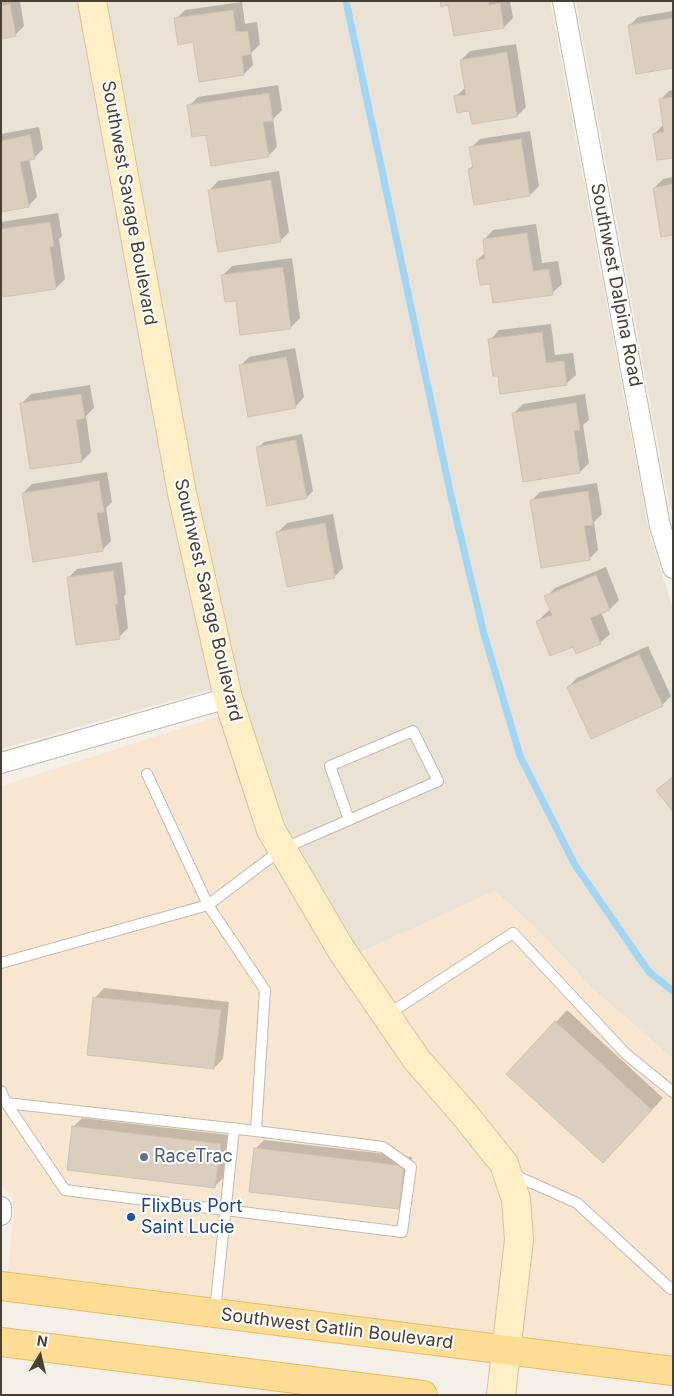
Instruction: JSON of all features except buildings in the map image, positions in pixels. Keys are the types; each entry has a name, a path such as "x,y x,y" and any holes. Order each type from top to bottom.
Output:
{"main road":[{"name":"Southwest Gatlin Boulevard","path":"1,1286 673,1371"},
{"path":"1,1342 359,1391 423,1395"}],"street":[{"name":"Southwest Savage Boulevard","path":"92,1 182,493 228,698 271,830 342,951 386,1016 417,1060 465,1115 504,1164 516,1199 519,1240 501,1395"},
{"name":"Southwest Dalpina Road","path":"563,1 666,524 673,568"},
{"path":"1,764 228,698"},
{"path":"1,1207 1,1214"}],"lane":[{"path":"1,963 208,905 282,849 349,820 438,781 413,731 330,766 349,820"},
{"path":"147,774 208,905 265,990 256,1130"},
{"path":"386,1016 513,933 626,1054 673,1092"},
{"path":"1,1091 6,1103 65,1190 402,1232 411,1167 383,1147 256,1130 6,1103"},
{"path":"215,1313 234,1128"},
{"path":"506,1172 577,1203 671,1290 673,1287"}],"shaded area":[{"path":"1,1 79,1 213,689 1,749"},
{"path":"104,1 550,1 651,542 673,609 673,1059 593,989 538,930 495,891 359,953 283,824 240,694 194,489"},
{"path":"576,1 673,1 673,509 670,509"},
{"path":"219,716 229,744 456,1125 493,1171 504,1202 507,1240 497,1335 8,1272 14,1209 12,1199 1,1183 1,786"},
{"path":"495,891 538,930 593,989 673,1059 673,1356 521,1338 531,1238 426,1051 359,953"}],"waterway":[{"path":"346,1 451,496 484,634 520,756 575,865 649,972 673,991"}],"place":[{"name":"RaceTrac","path":"144,1157"},
{"name":"FlixBus Port Saint Lucie","path":"131,1217"}]}
